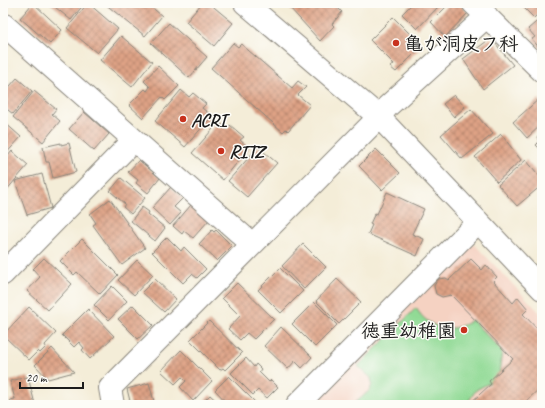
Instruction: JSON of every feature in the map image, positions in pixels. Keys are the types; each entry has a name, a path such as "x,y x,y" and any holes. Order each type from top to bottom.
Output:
{"street":[{"path":"245,3 380,117 542,289"},
{"path":"113,405 110,388 380,117 388,106 480,9 542,71"},
{"path":"3,24 252,244"},
{"path":"3,274 134,140"},
{"path":"297,405 478,222"}],"shaded area":[{"name":"徳重幼稚園","path":"475,245 542,315 542,403 540,405 311,405 466,246"}],"green space":[{"path":"416,308 427,321 441,328 464,325 472,320 502,351 499,374 491,382 476,390 466,405 353,405 370,390 372,384 371,378 358,366"}],"building":[{"path":"33,3 62,30 50,44 20,18"},
{"path":"50,3 85,3 71,20"},
{"path":"88,3 118,29 97,53 67,28"},
{"path":"104,3 147,3 162,16 145,36"},
{"path":"202,3 209,3 233,23 214,46 186,22"},
{"path":"293,3 339,3 336,6 342,12 332,24 334,26 320,41 289,7"},
{"path":"413,3 436,3 439,6 417,29 402,14"},
{"path":"450,3 459,3 468,13 445,37 431,22"},
{"path":"519,3 542,3 542,10 534,18"},
{"name":"亀が洞皮フ科","path":"393,17 422,46 396,72 390,67 394,64 370,40"},
{"path":"542,17 541,50 532,39 535,37 528,29"},
{"path":"169,23 207,57 189,78 151,43"},
{"path":"121,36 152,62 132,87 100,60"},
{"path":"491,38 513,65 483,89 463,59"},
{"path":"233,43 238,47 241,44 292,88 298,81 306,87 298,95 310,105 288,131 286,129 283,132 211,68"},
{"path":"158,66 179,86 165,100 162,97 143,118 129,105 145,89 147,91 150,87 144,81"},
{"path":"17,78 32,91 13,114 3,106 3,94"},
{"name":"ACRI","path":"181,90 189,97 193,93 206,104 202,108 212,116 185,147 155,121"},
{"path":"34,91 56,109 52,114 60,121 43,142 13,117"},
{"path":"454,95 465,107 454,117 443,104"},
{"path":"539,99 542,103 542,124 527,138 513,122"},
{"path":"471,109 493,134 462,159 441,135"},
{"path":"84,112 109,134 94,151 69,129"},
{"path":"3,121 21,137 3,157"},
{"name":"RITZ","path":"219,122 227,129 230,125 244,137 240,140 249,148 223,180 192,153"},
{"path":"542,132 542,151 536,145 540,141 537,137"},
{"path":"501,134 521,160 497,182 475,157"},
{"path":"61,143 61,145 69,143 76,172 53,178 49,162 46,162 43,147"},
{"path":"258,147 277,163 247,197 228,181"},
{"path":"376,149 400,173 382,190 359,166"},
{"path":"12,151 28,165 5,192 3,190 3,162"},
{"path":"139,160 160,178 148,193 136,183 138,180 128,172"},
{"path":"526,160 542,179 542,185 517,206 498,185"},
{"path":"42,174 51,208 27,215 15,181"},
{"path":"121,178 145,198 131,214 123,207 125,204 110,191"},
{"path":"171,187 183,198 174,207 181,213 170,225 152,208"},
{"path":"387,192 424,209 412,234 424,239 417,256 368,234 372,225 370,224 375,213 377,214"},
{"path":"110,199 145,248 122,265 93,225 96,223 90,214"},
{"path":"191,205 209,220 193,238 184,231 182,234 173,226"},
{"path":"142,207 165,228 155,241 131,221"},
{"path":"212,230 214,232 216,230 232,246 217,261 199,244"},
{"path":"167,237 181,251 184,247 206,269 197,278 192,274 183,283 152,252"},
{"path":"82,239 118,275 100,294 77,272 74,275 60,261"},
{"path":"303,244 326,267 304,289 282,266"},
{"path":"44,258 72,284 48,310 27,291 40,277 33,269"},
{"path":"471,259 482,270 486,265 497,277 493,281 513,303 518,297 528,309 523,314 542,334 542,386 522,405 468,405 491,384 489,381 513,359 451,295 442,297 436,294 434,286 438,279 446,278 449,280"},
{"path":"137,260 153,275 134,295 118,280"},
{"path":"280,268 303,291 281,313 258,290"},
{"path":"155,279 176,299 164,312 142,292"},
{"path":"337,279 361,302 339,324 316,301"},
{"path":"237,283 274,319 254,339 247,333 240,340 228,329 240,316 222,298"},
{"path":"112,286 127,301 109,320 94,305"},
{"path":"314,302 337,325 315,347 292,324"},
{"path":"133,305 153,325 138,339 118,319"},
{"path":"29,307 56,333 40,353 38,351 29,360 3,335"},
{"path":"88,309 114,336 90,359 82,350 84,348 79,342 74,347 62,335"},
{"path":"209,321 242,353 225,370 223,368 220,370 190,340"},
{"path":"281,327 312,357 302,368 295,361 288,369 264,346"},
{"path":"52,348 74,372 48,379 35,365"},
{"path":"181,350 212,381 193,401 180,387 186,381 182,377 175,384 161,371"},
{"path":"246,358 254,367 256,364 261,369 259,372 269,382 271,380 278,387 267,398 258,390 253,395 231,373"},
{"path":"229,376 257,404 256,405 229,405 215,390"},
{"path":"28,377 35,404 12,405 10,400 15,399 10,381"},
{"path":"149,383 155,405 131,405 127,389"},
{"path":"210,395 221,405 200,405"}],"place":[{"name":"亀が洞皮フ科","path":"396,43"},
{"name":"ACRI","path":"183,119"},
{"name":"RITZ","path":"221,151"},
{"name":"徳重幼稚園","path":"464,330"}]}
